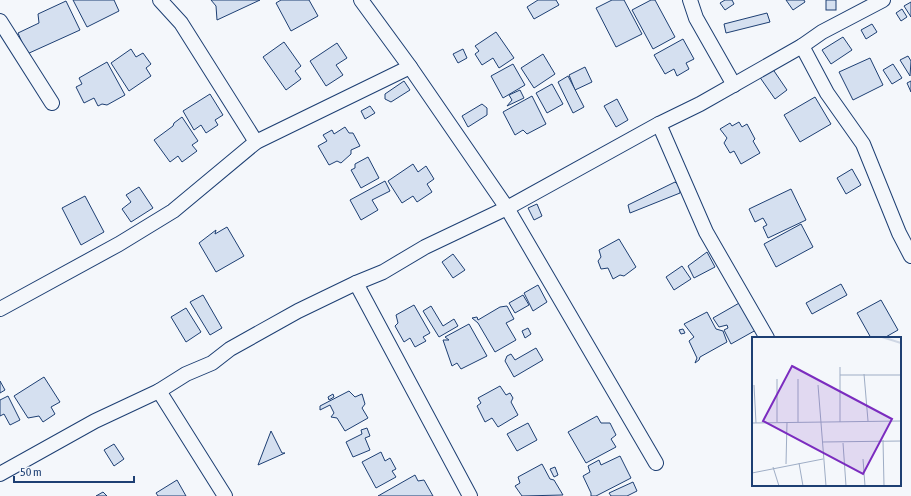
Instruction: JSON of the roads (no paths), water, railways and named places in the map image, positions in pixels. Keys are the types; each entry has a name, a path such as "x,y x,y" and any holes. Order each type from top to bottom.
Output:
{"street":[{"path":"160,0 181,23 256,142"},
{"path":"361,0 410,67 507,208 656,463"},
{"path":"690,0 696,18 734,85"},
{"path":"0,474 95,421 159,391 186,374 212,363 230,349 298,311 356,283 383,272 425,247 507,208 734,85 802,46 822,32 883,0"},
{"path":"0,22 52,103"},
{"path":"802,46 827,93 863,144 898,233 911,256"},
{"path":"0,309 119,244 174,210 256,142 410,67"},
{"path":"660,124 706,232 766,337"},
{"path":"356,283 470,496"},
{"path":"159,391 225,496"}]}
